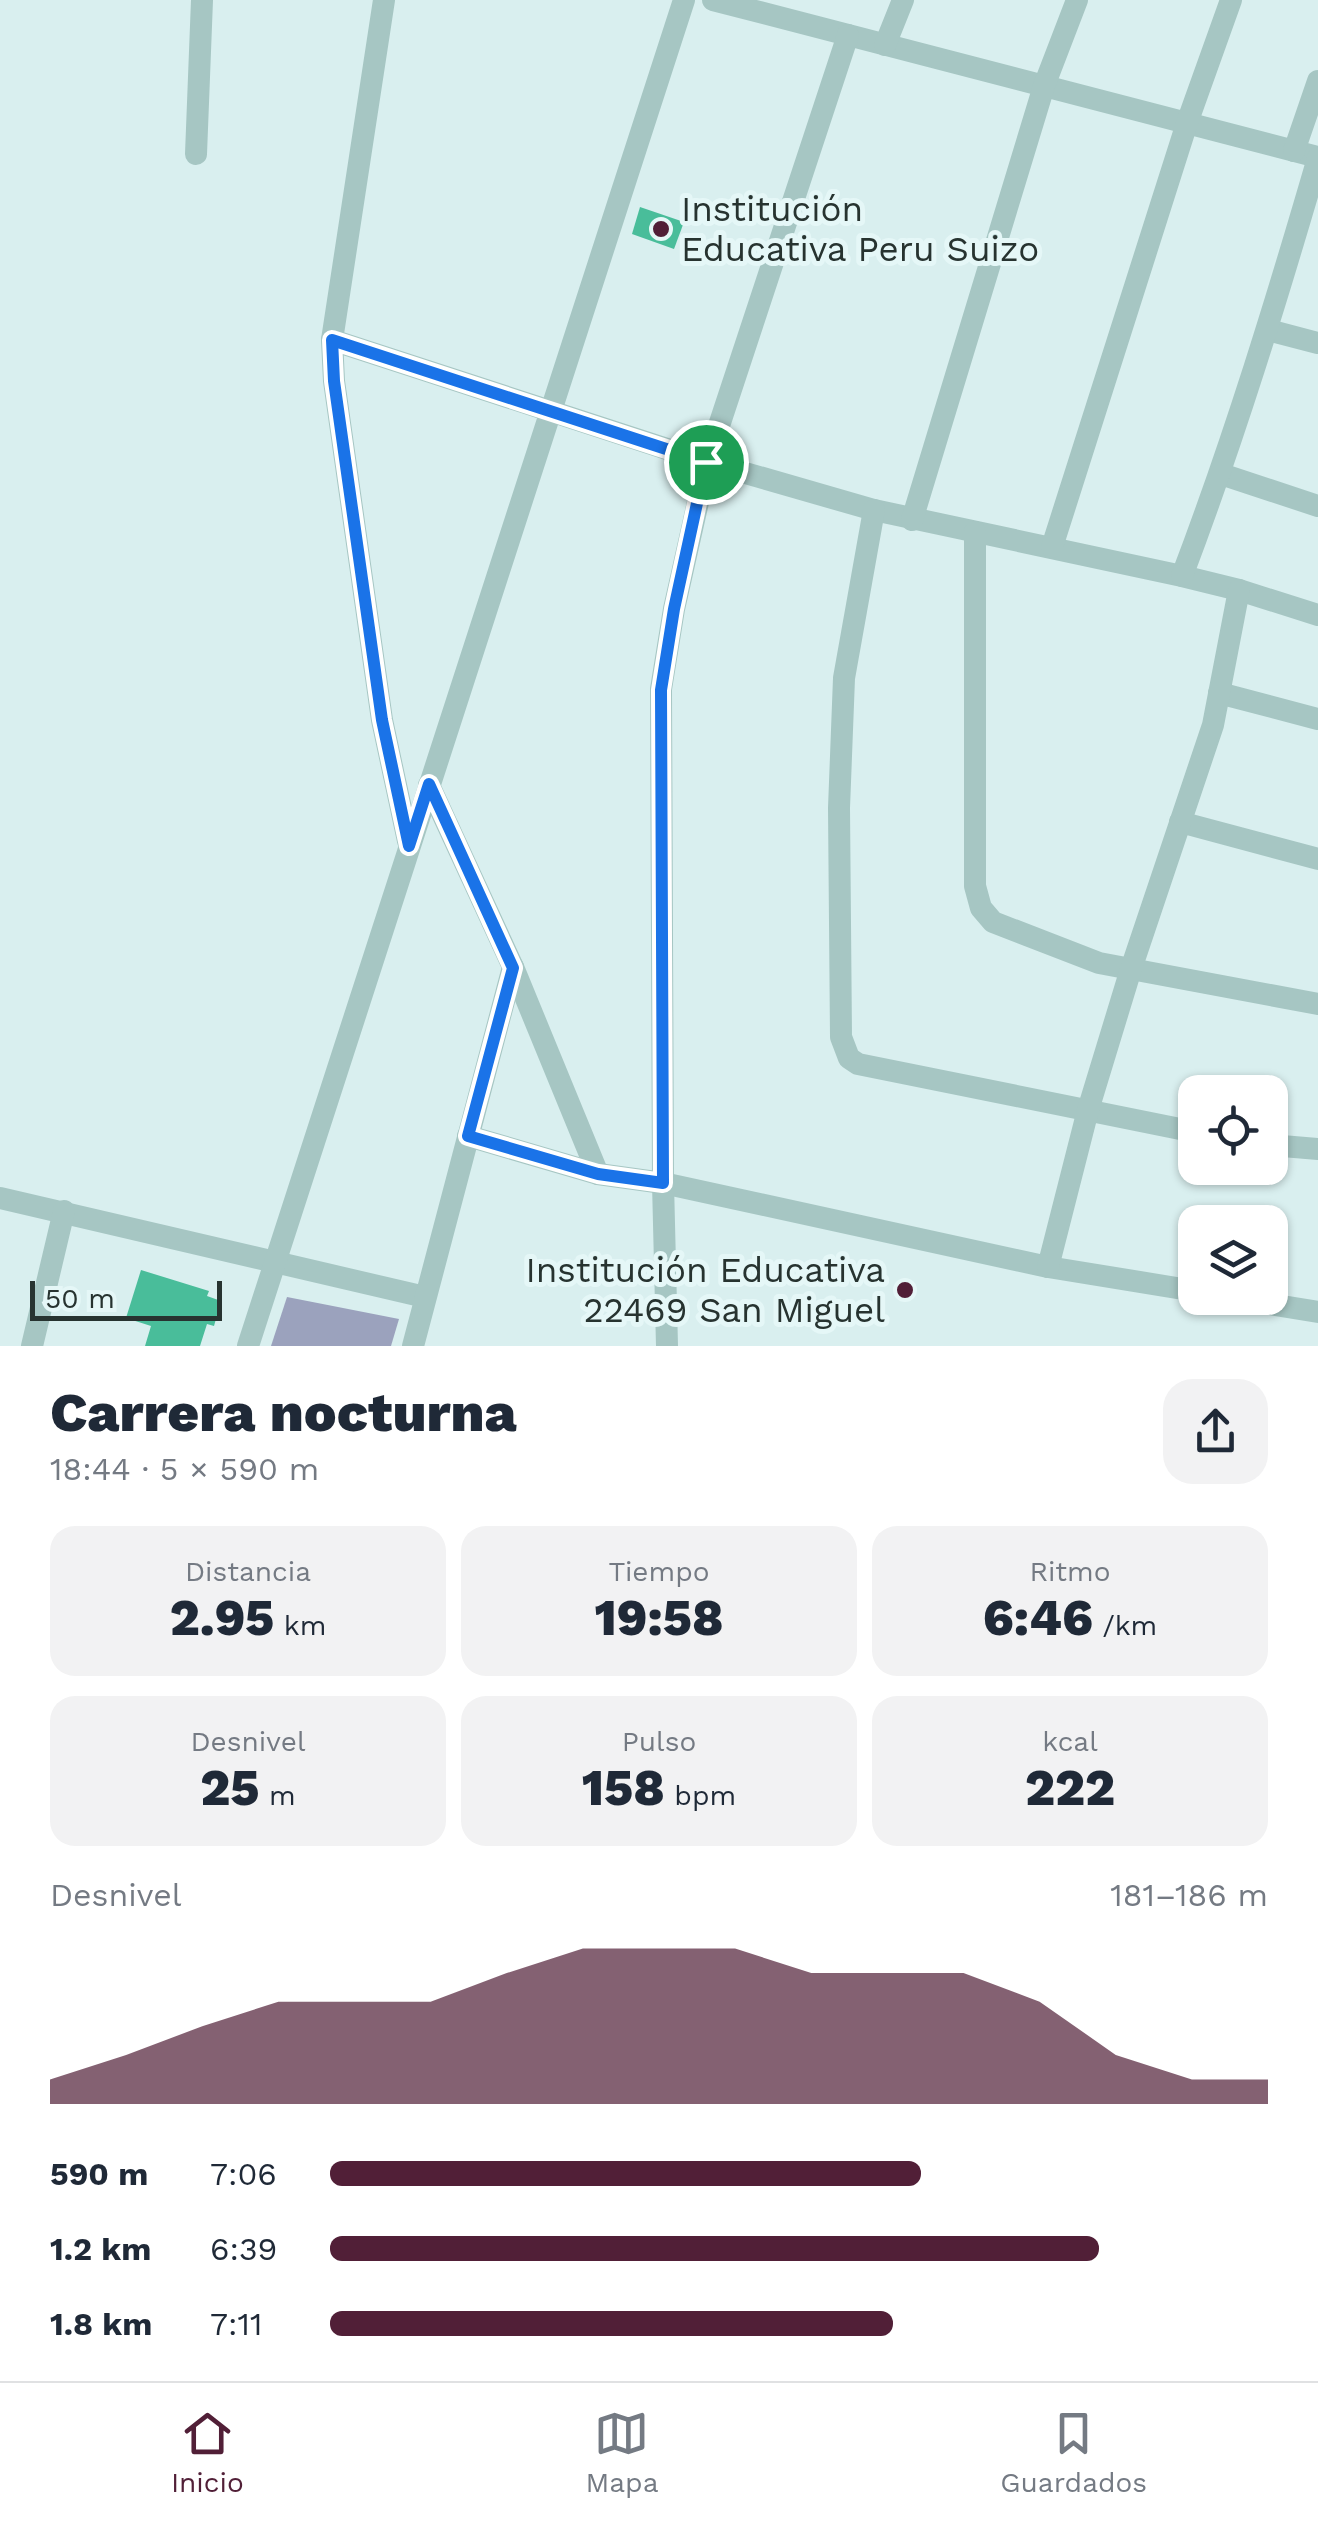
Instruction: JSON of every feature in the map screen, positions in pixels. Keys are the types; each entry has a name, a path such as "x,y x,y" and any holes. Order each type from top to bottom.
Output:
{"street":[{"path":"196,154 202,0"},
{"path":"384,0 332,340 334,381 382,720 409,846"},
{"path":"248,1346 684,0"},
{"path":"714,0 1318,157 1268,330 1221,474 1182,576"},
{"path":"885,44 903,0"},
{"path":"912,520 1044,86 1078,0"},
{"path":"1052,547 1230,0"},
{"path":"667,1346 661,690 706,462 848,35"},
{"path":"1294,150 1318,82"},
{"path":"1268,330 1318,343"},
{"path":"332,340 706,462 874,510 1182,576 1318,615"},
{"path":"1221,474 1318,506"},
{"path":"874,510 844,678 839,808 841,1037 849,1058 858,1064 1178,1129"},
{"path":"975,532 975,886 982,908 993,922 1099,963 1318,1004"},
{"path":"1048,1266 1088,1110 1131,968 1213,725 1240,590"},
{"path":"1219,693 1318,719"},
{"path":"429,784 513,968 598,1174"},
{"path":"1180,822 1318,859"},
{"path":"413,1346 513,968"},
{"path":"468,1136 598,1174 663,1183 1048,1266 1178,1288"},
{"path":"1288,1146 1318,1149"},
{"path":"0,1198 425,1297"},
{"path":"32,1346 64,1211"},
{"path":"1288,1307 1318,1312"}],"shaded area":[{"path":"287,1297 399,1319 391,1346 271,1346"}],"building":[{"path":"640,207 684,222 674,249 632,234"},
{"path":"141,1270 209,1291 207,1296 221,1301 214,1326 207,1324 200,1346 145,1346 151,1326 126,1318"}],"place":[{"name":"Institución Educativa Peru Suizo","path":"661,229"},
{"name":"Institución Educativa 22469 San Miguel","path":"905,1290"}],"route":[{"path":"332,340 706,462 661,690 663,1183 598,1174 468,1136 513,968 429,784 409,846 382,720 334,381 332,340"}]}
